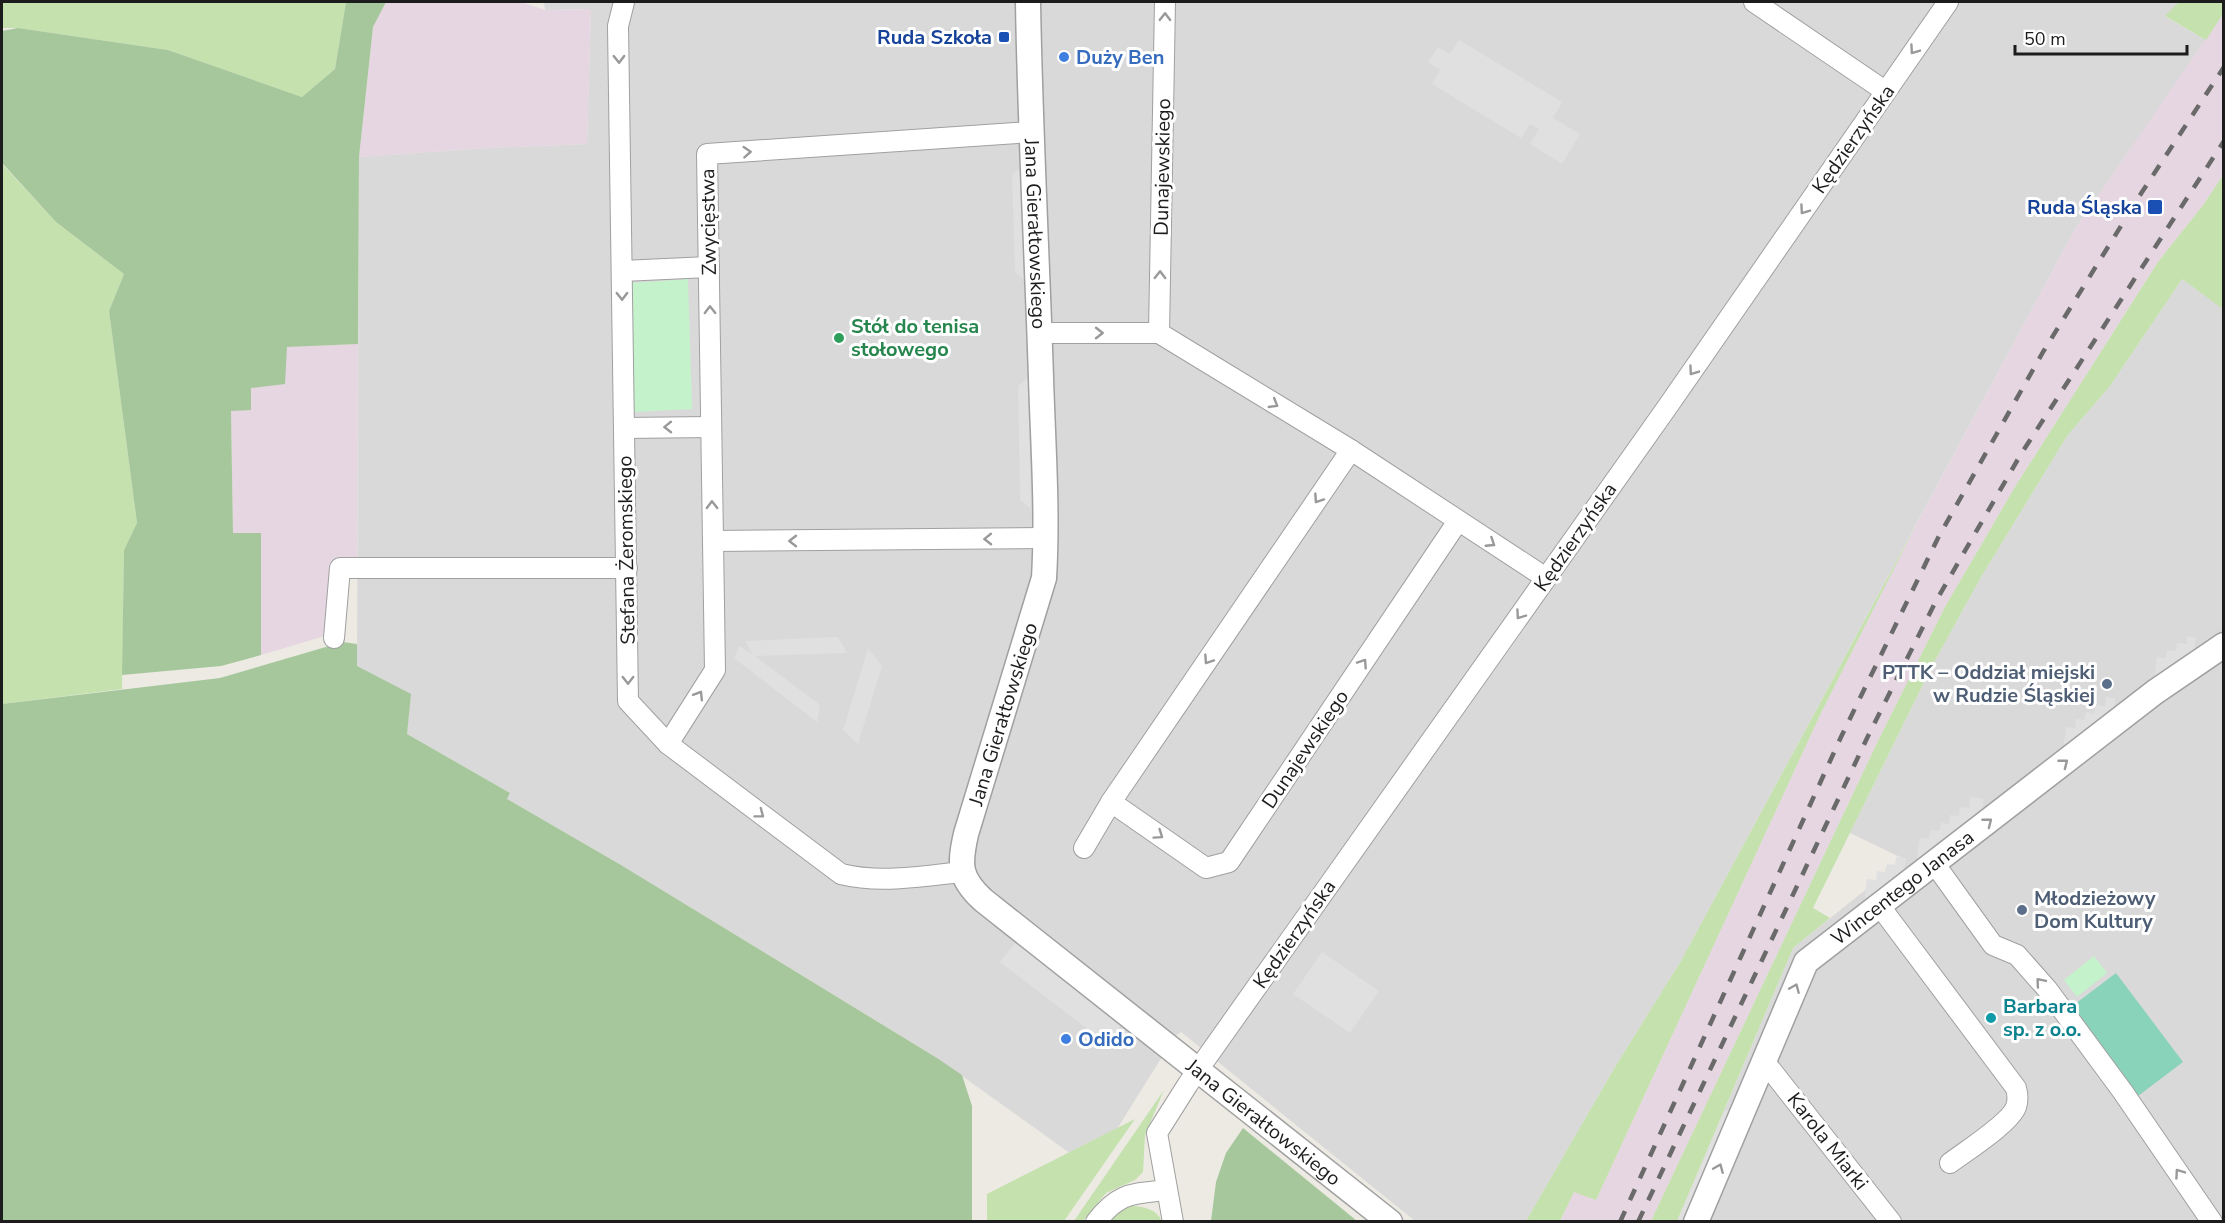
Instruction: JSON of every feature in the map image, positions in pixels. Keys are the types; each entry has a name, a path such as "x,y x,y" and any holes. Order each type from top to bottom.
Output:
{"street":[{"name":"Stefana Żeromskiego","path":"624,2 618,26 628,701 668,744 841,874 862,879 928,877 962,872"},
{"name":"Jana Gierałtowskiego","path":"1028,2 1046,538 1044,578 966,834 961,856 962,872 970,888 983,900 1390,1221"},
{"name":"Dunajewskiego","path":"1159,333 1165,2"},
{"path":"1754,2 1885,91"},
{"name":"Kędzierzyńska","path":"1173,1221 1157,1133 1197,1070 1668,406 1948,2"},
{"name":"Zwycięstwa","path":"668,744 715,670 707,154 1031,132"},
{"path":"622,271 709,267"},
{"path":"1040,333 1159,333 1351,450 1546,578"},
{"path":"624,428 711,427"},
{"path":"1084,848 1111,802 1351,450"},
{"name":"Dunajewskiego","path":"1111,802 1206,868 1229,862 1458,521"},
{"path":"713,541 1046,538"},
{"path":"334,638 340,568 627,568"},
{"name":"Wincentego Janasa","path":"1696,1221 1806,962 2155,692 2223,645"},
{"path":"1934,863 1993,945 2017,955 2047,989 2123,1092 2212,1221"},
{"path":"1879,905 2016,1088 2018,1096 2016,1109 2006,1121 1950,1163"},
{"name":"Karola Miarki","path":"1764,1060 1891,1221"},
{"path":"1096,1221 1117,1199 1167,1190"}],"shaded area":[{"path":"386,2 521,2 545,10 591,9 587,144 359,157 373,27"},
{"path":"544,2 2179,2 2166,17 2206,40 2075,229 1681,961 1615,1067 1526,1221 1415,1221 1181,1032 1175,1036 1092,1169 937,1058 621,865 507,799 510,793 407,734 357,666 359,157 587,144 591,9 545,10"},
{"path":"2223,14 2223,175 2204,204 2158,262 2015,487 1945,607 1878,741 1651,1221 1560,1222 1574,1191 1596,1200 1821,713 1916,525 2075,229"},
{"path":"1459,40 1562,102 1553,118 1580,134 1562,164 1530,144 1539,129 1530,124 1521,138 1432,84 1440,70 1428,62 1438,47 1450,54"},
{"path":"1022,165 1025,281 1015,272 1012,175"},
{"path":"2182,279 2224,309 2223,1221 1677,1222 1793,948 1904,859 1850,833 1932,666 1981,577 2067,436 2110,386"},
{"path":"358,344 357,563 335,563 328,635 261,655 261,533 233,534 231,410 251,410 251,388 287,347"},
{"path":"1028,377 1031,509 1020,500 1018,386"},
{"path":"2187,636 2196,638 2193,655 2154,684 2157,657 2166,658 2167,650 2176,651 2177,643 2187,644"},
{"path":"838,637 847,653 755,656 820,705 817,722 734,658 740,646 753,655 745,641"},
{"path":"868,648 882,666 858,744 843,730"},
{"path":"2106,697 2115,698 2114,709 2063,752 2066,727 2075,728 2076,719 2084,720 2086,712 2094,714 2096,705 2105,706"},
{"path":"1970,797 1984,799 1981,815 1916,866 1920,838 1929,839 1930,830 1939,831 1941,823 1949,824 1950,815 1959,816 1960,807 1969,808"},
{"path":"1896,857 1906,858 1903,875 1864,904 1867,879 1876,880 1877,871 1885,872 1887,864 1895,865"},
{"path":"1015,943 1121,1025 1107,1044 1000,962"},
{"path":"1322,952 1379,991 1350,1033 1293,994"},
{"path":"1736,1106 1687,1221 1677,1222 1724,1112"}],"green space":[{"path":"2,2 346,2 335,69 302,97 168,50 18,28 2,28"},
{"path":"346,2 386,2 373,27 359,157 358,344 287,347 285,384 251,388 251,410 231,411 233,533 261,533 261,655 221,666 122,675 124,550 137,523 109,311 124,274 56,222 2,163 2,31 18,28 168,50 302,97 335,69"},
{"path":"2179,2 2223,2 2223,14 2206,40 2165,16"},
{"path":"2,164 56,222 124,274 109,311 137,523 124,550 122,689 2,704"},
{"path":"2223,175 2223,309 2182,279 2110,386 2067,436 1981,577 1932,666 1813,908 1830,918 1793,948 1677,1221 1651,1221 1878,741 1945,607 2015,487 2158,262 2204,204"},
{"path":"688,279 692,409 633,412 632,283"},
{"path":"1916,525 1821,713 1596,1200 1574,1192 1560,1221 1526,1221 1615,1067 1681,961"},
{"path":"343,642 357,644 357,666 411,694 407,734 510,793 507,799 621,865 962,1075 972,1106 972,1221 2,1221 2,704 220,678"},
{"path":"2094,956 2107,973 2077,997 2064,980"},
{"path":"2116,973 2183,1062 2138,1096 2071,1007"},
{"path":"1164,1090 1145,1135 1143,1172 1135,1180 1106,1193 1083,1221 1074,1221"},
{"path":"1135,1119 1064,1221 987,1221 987,1194"},
{"path":"1243,1128 1357,1221 1211,1221 1216,1182 1226,1153"},
{"path":"1132,1206 1150,1209 1162,1221 1110,1222 1116,1213"}],"railway":[{"path":"1620,1222 1841,737 1939,536 2043,352 2142,192 2224,67"},
{"path":"1638,1222 1869,734 1936,601 2021,454 2224,141"}],"place":[{"name":"Ruda Szkoła","path":"1004,37"},
{"name":"Duży Ben","path":"1064,57"},
{"name":"Ruda Śląska","path":"2155,207"},
{"name":"Stół do tenisa stołowego","path":"839,338"},
{"name":"PTTK – Oddział miejski w Rudzie Śląskiej","path":"2107,684"},
{"name":"Młodzieżowy Dom Kultury","path":"2022,910"},
{"name":"Barbara sp. z o.o.","path":"1991,1018"},
{"name":"Odido","path":"1066,1039"}]}
